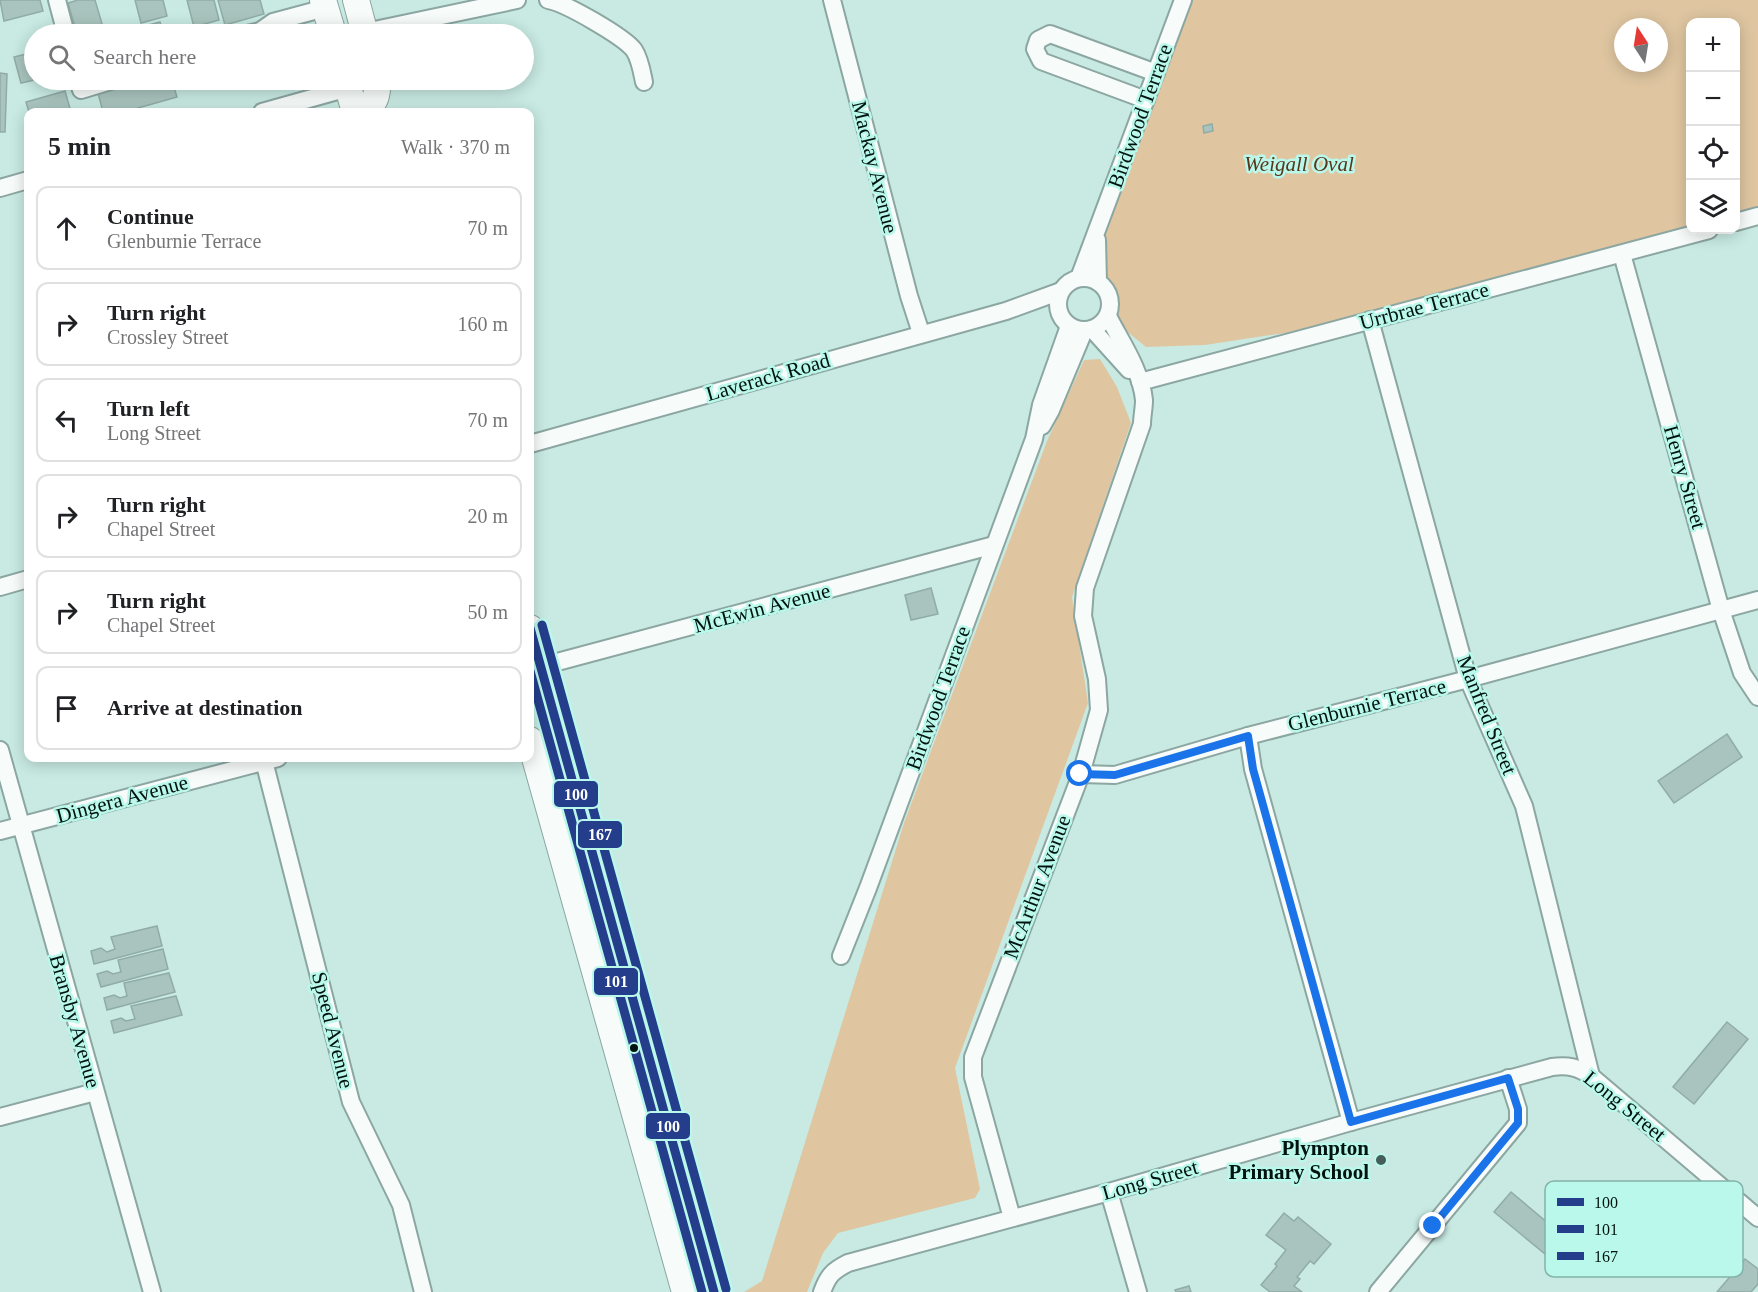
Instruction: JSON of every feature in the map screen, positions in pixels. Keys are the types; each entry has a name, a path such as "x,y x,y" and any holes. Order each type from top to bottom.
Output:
{"main road":[{"path":"356,0 363,24"},
{"path":"324,4 330,24"},
{"path":"368,108 373,104 377,90"},
{"path":"381,90 386,108"},
{"path":"534,661 536,678 714,1292"},
{"path":"534,754 685,1292"}],"street":[{"path":"57,0 63,24"},
{"path":"406,24 517,0"},
{"path":"548,0 575,9 631,46 638,59 644,82"},
{"name":"Mackay Avenue","path":"832,0 909,296 921,333"},
{"name":"Birdwood Terrace","path":"1079,278 1183,0"},
{"path":"270,24 324,4"},
{"path":"1146,100 1041,61 1035,49 1038,40 1050,34 1156,73"},
{"path":"287,108 351,98"},
{"path":"0,188 24,181"},
{"path":"1740,221 1758,216"},
{"name":"Birdwood Terrace","path":"1096,233 1098,282"},
{"name":"Urrbrae Terrace","path":"1140,382 1694,234"},
{"name":"Henry Street","path":"1622,254 1721,610 1742,673 1758,697"},
{"path":"1081,329 1101,324 1108,316 1110,300 1107,290 1089,278 1079,278 1067,283 1057,300 1060,316 1081,329 1140,382"},
{"name":"Laverack Road","path":"534,443 1006,311 1061,291"},
{"name":"Laverack Road","path":"1006,311 1058,310"},
{"name":"McArthur Avenue","path":"1012,1218 973,1077 973,1057 1080,774 1099,710 1097,679 1083,616 1084,588 1142,424 1144,400 1140,382 1128,353 1108,316"},
{"name":"Manfred Street","path":"1370,320 1468,679 1524,806 1591,1076"},
{"name":"Birdwood Terrace","path":"841,956 1034,439 1052,410 1081,329"},
{"name":"McEwin Avenue","path":"536,678 994,546"},
{"path":"0,587 24,580"},
{"name":"Glenburnie Terrace","path":"1080,774 1115,775 1248,736 1758,600"},
{"path":"1248,736 1253,769 1351,1122"},
{"name":"Bransby Avenue","path":"0,750 152,1292"},
{"name":"Dingera Avenue","path":"0,831 260,762"},
{"name":"Speed Avenue","path":"272,762 351,1102 401,1205 423,1292"},
{"name":"Long Street","path":"822,1292 834,1270 848,1263 1108,1192 1508,1078 1567,1065 1580,1068 1591,1076 1714,1181"},
{"path":"1378,1292 1518,1123 1518,1109 1508,1078"},
{"path":"0,1117 95,1092"},
{"path":"1108,1192 1138,1292"},
{"name":"Long Street","path":"1743,1205 1758,1218"}],"green space":[{"name":"Weigall Oval","path":"1183,0 1758,0 1758,215 1740,220 1740,18 1686,18 1686,231 1370,320 1205,345 1146,347 1108,316 1109,298 1098,282 1096,233"},
{"path":"1100,359 1117,387 1131,423 1072,597 1088,703 955,1068 980,1189 975,1198 838,1233 823,1253 807,1292 744,1292 762,1281 904,823 1047,441 1084,360"}],"building":[{"path":"0,0 40,0 43,11 4,21"},
{"path":"78,0 95,0 102,24 74,24 68,3"},
{"path":"135,0 163,0 167,16 141,23"},
{"path":"187,0 214,0 219,20 193,24"},
{"path":"218,0 260,0 264,14 225,24"},
{"path":"24,54 24,82 21,83 14,57"},
{"path":"0,73 7,74 5,132 0,132"},
{"path":"109,90 175,90 177,97 138,108 102,108 98,93"},
{"path":"65,91 70,108 28,108 26,102"},
{"path":"1212,124 1213,131 1204,133 1203,126"},
{"path":"931,588 938,614 911,620 905,595"},
{"path":"1727,734 1742,757 1674,803 1658,781"},
{"path":"157,926 162,946 94,964 91,951 101,948 107,952 115,949 111,937"},
{"path":"163,949 168,969 101,987 97,974 107,971 113,974 121,972 118,960"},
{"path":"169,973 175,992 107,1010 104,998 114,995 120,998 127,996 124,983"},
{"path":"176,996 182,1015 114,1033 111,1021 121,1018 126,1021 135,1019 131,1006"},
{"path":"1727,1022 1748,1039 1694,1104 1673,1087"},
{"path":"1511,1192 1545,1220 1545,1254 1494,1212"},
{"path":"1284,1213 1294,1221 1298,1217 1331,1244 1314,1264 1310,1261 1297,1277 1300,1279 1294,1286 1302,1292 1270,1292 1261,1285 1277,1266 1275,1264 1286,1250 1266,1235"},
{"path":"1745,1259 1758,1269 1758,1284 1751,1292 1717,1292 1730,1277 1743,1277"},
{"path":"1189,1286 1191,1292 1176,1292 1175,1290"}],"transit line":[{"name":"167","path":"542,625 726,1289"},
{"name":"100","path":"534,642 714,1292"},
{"name":"101","path":"534,685 702,1292"}],"place":[{"name":"Plympton Primary School","path":"1381,1160"}],"route":[{"path":"1080,774 1115,775 1248,736 1253,769 1351,1122 1508,1078 1518,1109 1518,1123 1433,1226"}]}
